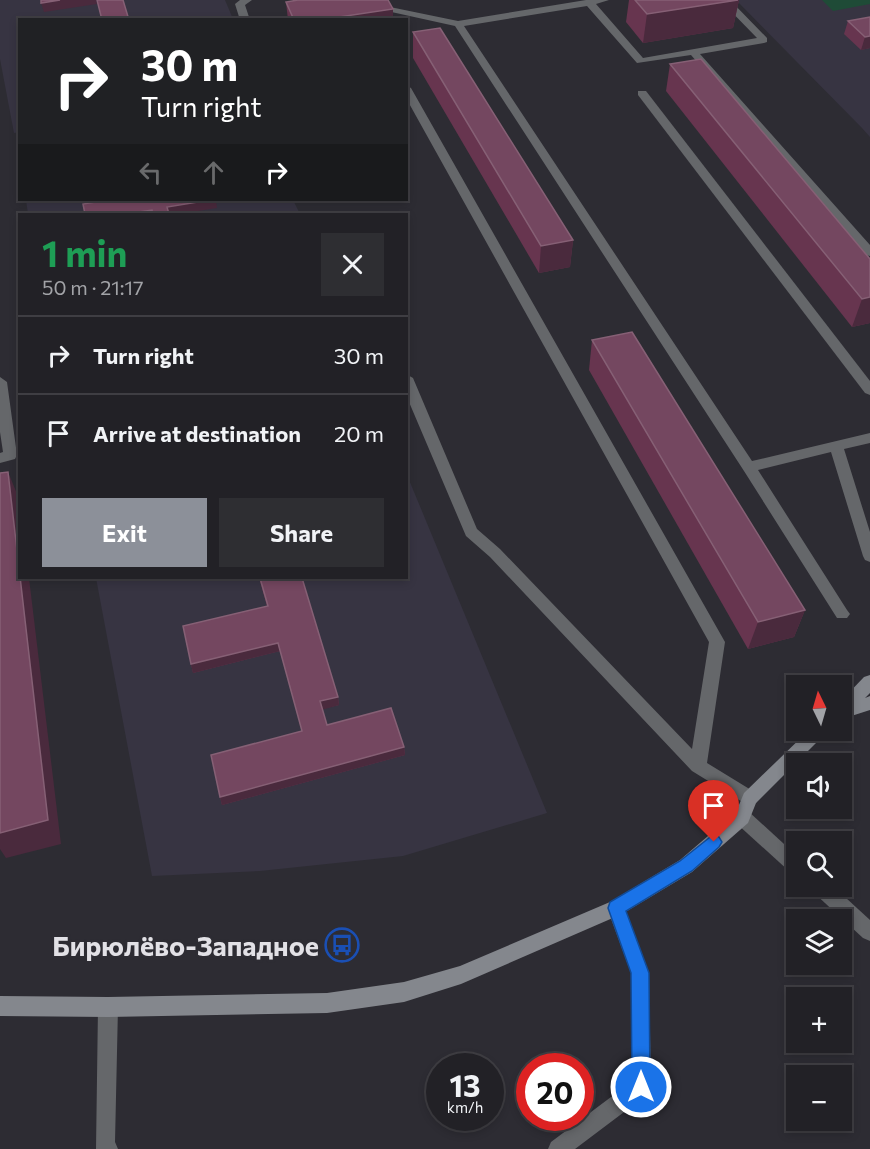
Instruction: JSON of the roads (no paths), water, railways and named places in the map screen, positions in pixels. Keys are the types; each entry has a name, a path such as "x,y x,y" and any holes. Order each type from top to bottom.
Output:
{"street":[{"path":"852,701 870,682"},
{"path":"852,708 870,703"},
{"path":"0,1006 108,1007 327,1003 404,992 461,975 616,908 686,866 742,817 750,798 810,741"}],"lane":[{"path":"244,18 240,4 247,0"},
{"path":"342,0 458,24 604,0"},
{"path":"589,3 641,61 764,40 725,0"},
{"path":"458,24 749,466 842,614"},
{"path":"693,52 870,252"},
{"path":"408,92 717,642 699,766"},
{"path":"642,93 870,390"},
{"path":"0,382 10,455 0,458"},
{"path":"408,383 471,532 495,553 699,766 750,798"},
{"path":"749,466 870,438"},
{"path":"836,446 870,556"},
{"path":"742,817 786,857"},
{"path":"831,897 870,932"},
{"path":"558,1149 641,1087 640,973 616,908"},
{"path":"108,1007 105,1147 108,1149"}],"place":[{"name":"Бирюлёво-Западное","path":"342,945"}]}
